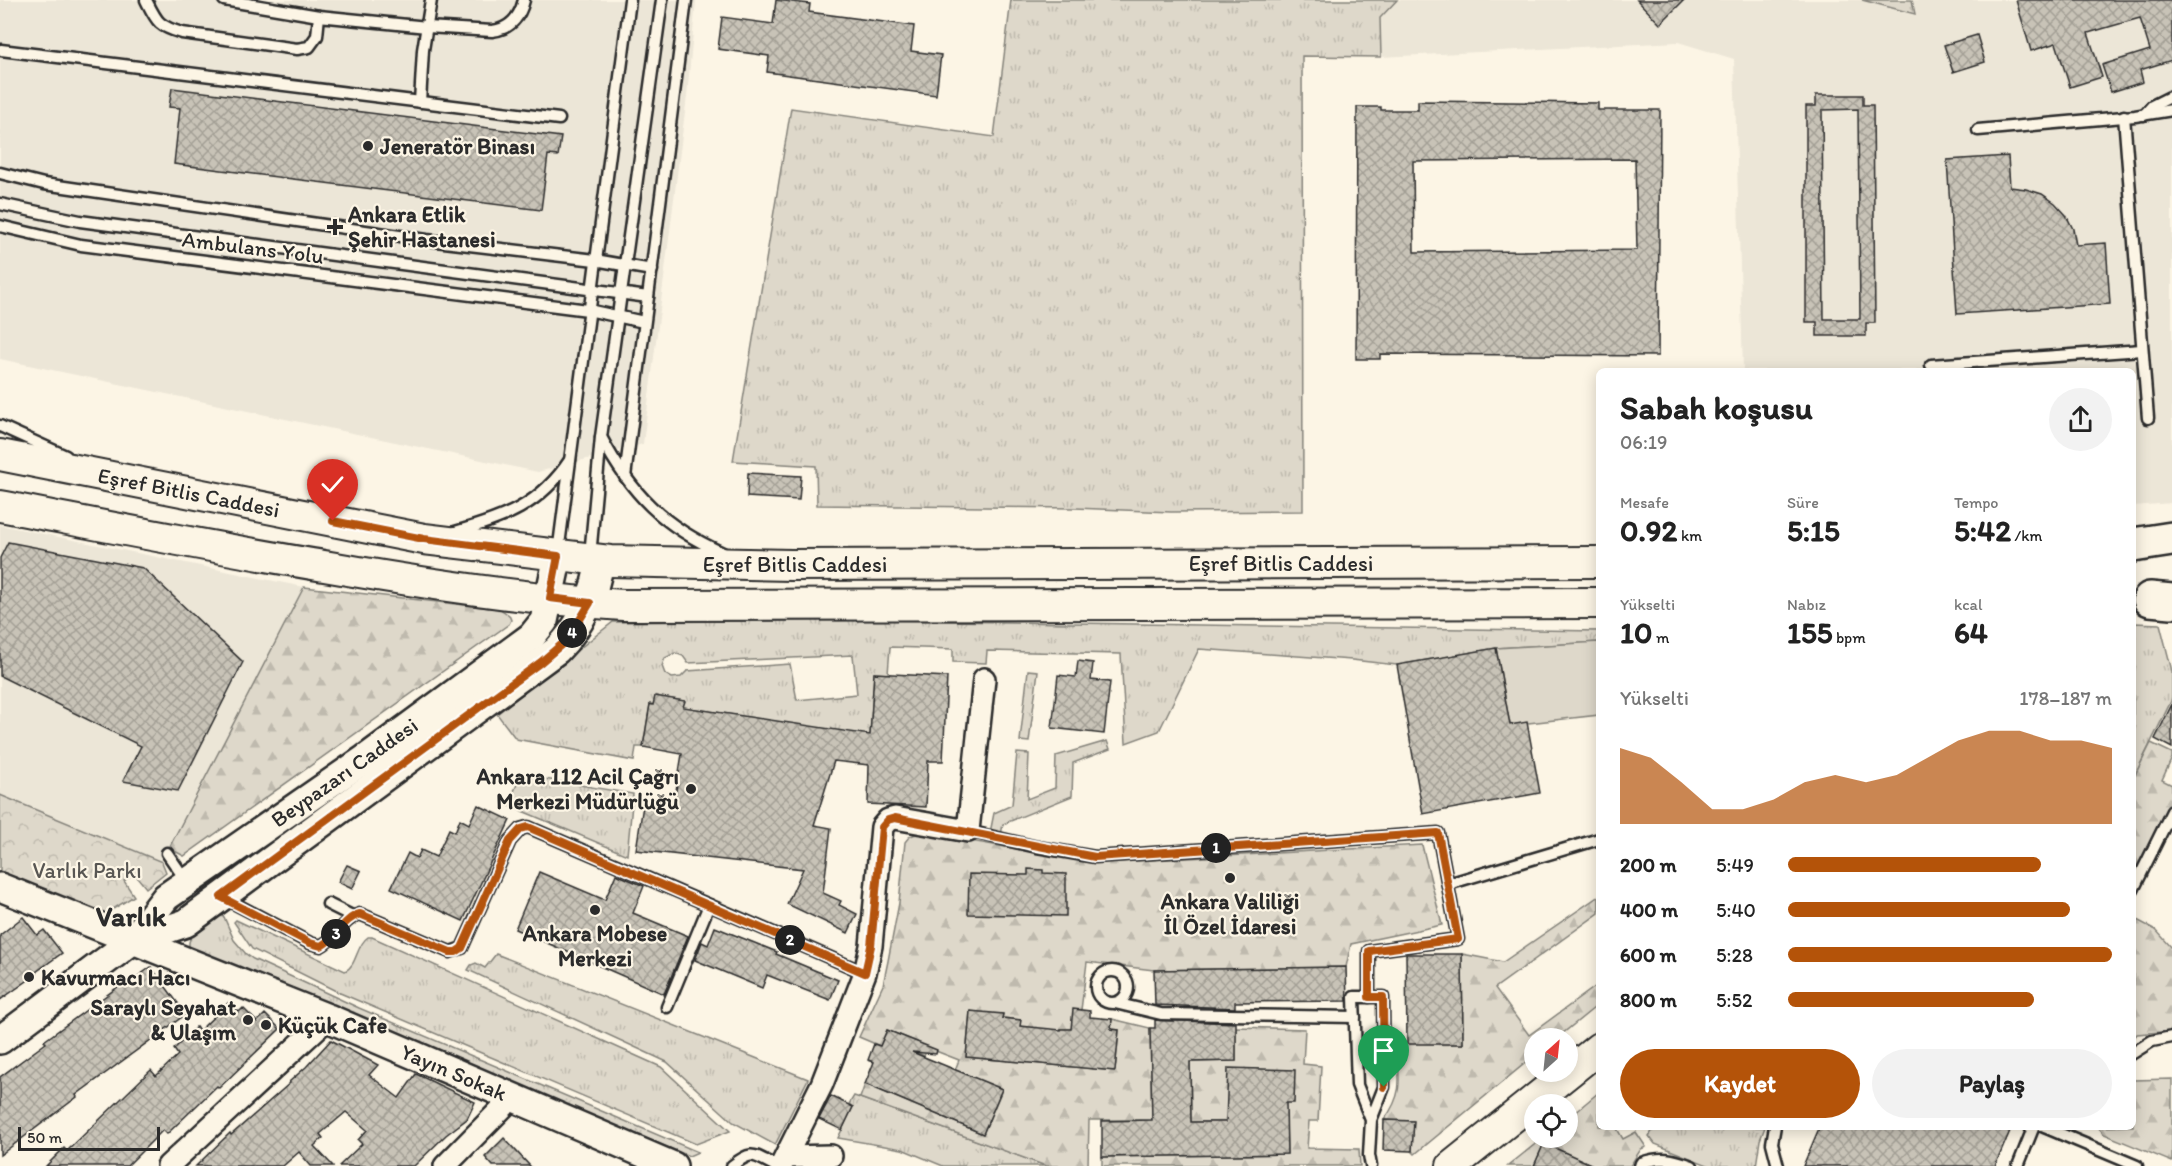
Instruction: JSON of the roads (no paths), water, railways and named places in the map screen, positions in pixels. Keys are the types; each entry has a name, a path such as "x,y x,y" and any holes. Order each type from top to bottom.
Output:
{"main road":[{"name":"Eşref Bitlis Caddesi","path":"0,455 424,539 595,559 748,564 1596,562"},
{"name":"Eşref Bitlis Caddesi","path":"0,506 205,546 408,581 590,603 623,605 1596,603"},
{"path":"2136,545 2172,539"},
{"path":"2136,555 2172,554"},
{"path":"1452,1166 1596,1050"}],"street":[{"name":"Beypazarı Caddesi","path":"0,1040 132,941 166,897 365,759 532,636 543,621 558,556"},
{"name":"Beypazarı Caddesi","path":"132,941 186,923 549,656 568,639 590,603 596,586 595,559"},
{"path":"781,1163 822,1084 865,973 871,946 882,827 888,820 895,818 968,831 984,679"},
{"name":"Yayın Sokak","path":"0,888 328,1018 674,1166"},
{"path":"168,1166 328,1018"},
{"path":"445,1166 513,1097"},
{"path":"781,1163 831,1156"}],"lane":[{"path":"146,0 158,23 169,29 182,33 297,49 309,47 317,36 319,16"},
{"path":"224,0 319,16 427,27 500,30 517,18 524,0"},
{"path":"420,102 431,0"},
{"path":"558,556 572,457 588,310 630,0"},
{"path":"595,559 601,436 662,0"},
{"path":"625,477 686,0"},
{"path":"1,50 559,119"},
{"path":"2144,115 2152,106 2172,96"},
{"path":"1978,130 2144,115 2172,110"},
{"path":"2124,116 2148,417"},
{"path":"0,173 44,184 427,240 595,260 652,270"},
{"path":"0,204 80,221 648,297"},
{"name":"Ambulans Yolu","path":"0,226 81,245 588,310 644,322"},
{"path":"1930,365 2142,350"},
{"path":"0,426 112,476"},
{"path":"601,436 625,477 647,504 678,530 748,564"},
{"path":"424,539 495,521 524,507 551,485 572,457"},
{"path":"2136,884 2172,812"},
{"path":"221,897 310,943 321,946 330,941 352,916 360,914 450,952 456,952 462,948 510,841 521,829 528,827 865,973"},
{"path":"968,831 1037,847 1095,857 1438,833 1458,939 1369,951 1369,997"},
{"path":"1448,884 1596,840"},
{"path":"167,853 187,882"},
{"path":"328,904 352,916"},
{"path":"667,1006 710,906"},
{"path":"1371,1120 1357,1085 1354,997 1383,997 1384,1087 1371,1120 1371,1166"},
{"path":"1115,1003 1161,1014 1355,1017"},
{"path":"2136,1051 2152,1041 2172,1037"},
{"path":"1774,1130 1772,1143 1778,1166"},
{"path":"2018,1166 2032,1130"},
{"path":"2052,1130 2137,1166"},
{"path":"732,1166 752,1154 781,1163"},
{"path":"1640,1166 1641,1163 1656,1158 1674,1160 1692,1166"}],"place":[{"name":"Jeneratör Binası","path":"368,146"},
{"name":"Ankara Etlik Şehir Hastanesi","path":"335,227"},
{"name":"Ankara 112 Acil Çağrı Merkezi Müdürlüğü","path":"691,789"},
{"name":"Ankara Valiliği İl Özel İdaresi","path":"1230,878"},
{"name":"Ankara Mobese Merkezi","path":"595,910"},
{"name":"Kavurmacı Hacı","path":"29,977"},
{"name":"Saraylı Seyahat & Ulaşım","path":"248,1020"},
{"name":"Küçük Cafe","path":"266,1025"}],"district":[{"name":"Varlık","path":"131,916"}],"park label":[{"name":"Varlık Parkı","path":"87,870"}]}
